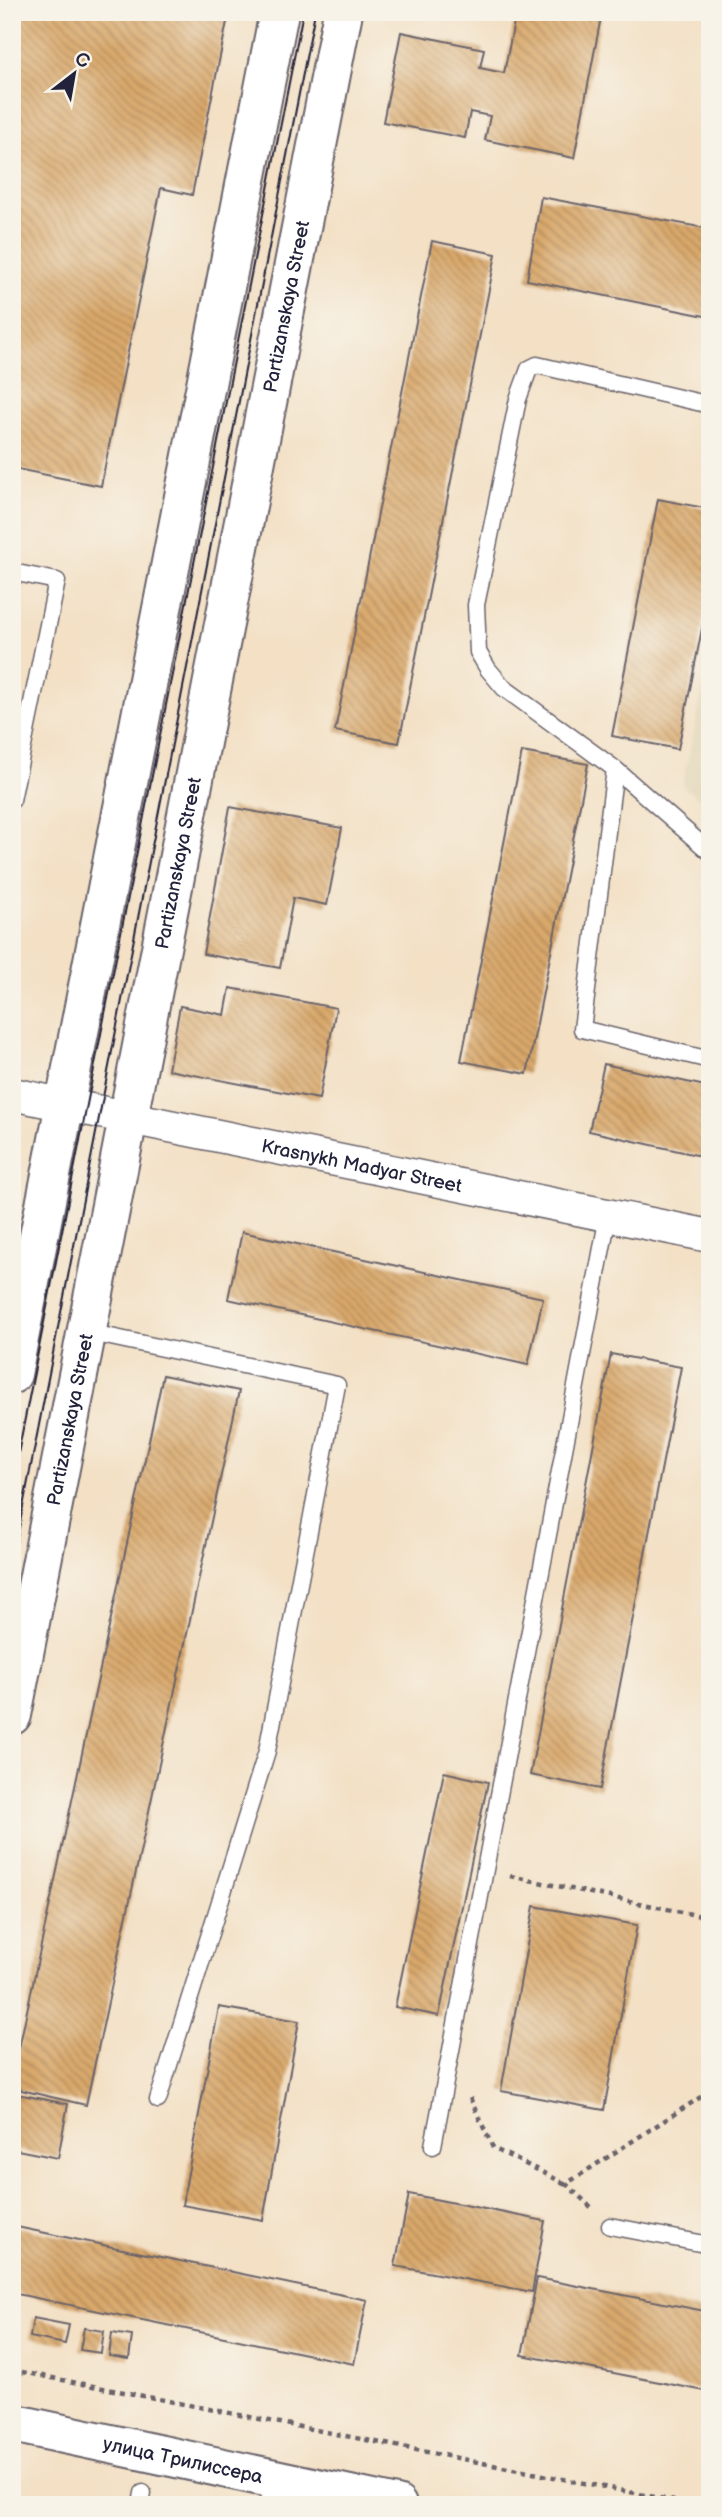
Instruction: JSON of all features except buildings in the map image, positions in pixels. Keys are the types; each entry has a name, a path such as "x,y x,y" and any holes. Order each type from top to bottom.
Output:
{"street":[{"path":"12,1374 279,12"},
{"name":"Partizanskaya Street","path":"12,1715 343,12"},
{"name":"Krasnykh Madyar Street","path":"12,1094 710,1236"},
{"name":"улица Трилиссера","path":"12,2423 271,2492 397,2505"}],"lane":[{"path":"710,405 537,365 529,369 518,399 476,605 478,652 504,688 615,769 710,852"},
{"path":"12,572 57,581 12,800"},
{"path":"615,769 582,1029 710,1060"},
{"path":"433,2146 608,1216"},
{"path":"87,1332 337,1385 267,1751 158,2100"},
{"path":"610,2226 710,2245"}],"path":[{"path":"485,1871 710,1917"},
{"path":"449,2064 472,2102 493,2148 566,2184 610,2226"},
{"path":"566,2184 710,2091"},
{"path":"12,2370 695,2505"}],"shaded area":[{"path":"710,659 710,805 682,786"}],"tram line":[{"path":"12,1484 303,12"},
{"path":"12,1563 315,12"}]}
